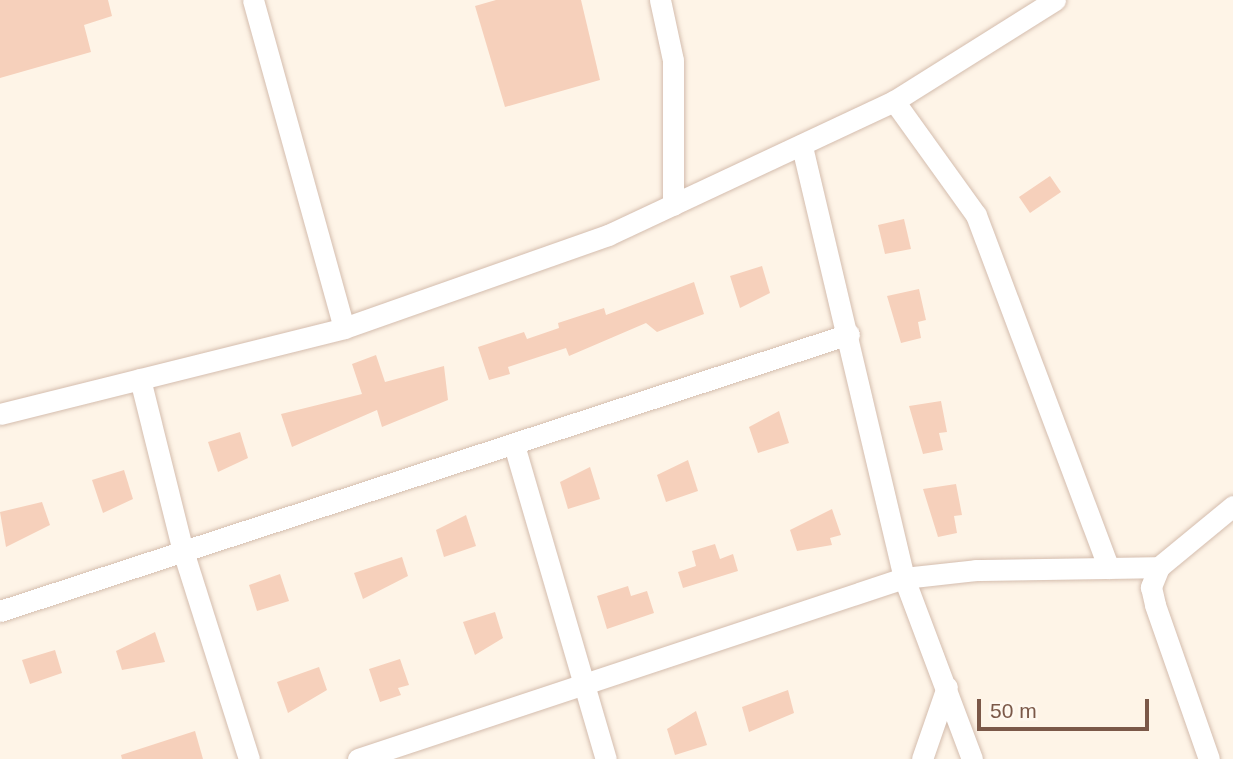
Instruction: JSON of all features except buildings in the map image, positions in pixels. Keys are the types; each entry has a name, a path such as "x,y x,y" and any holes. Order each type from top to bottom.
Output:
{"street":[{"path":"253,0 344,328"},
{"path":"660,0 673,60 673,205"},
{"path":"0,414 344,328 608,235 894,101 1055,0"},
{"path":"894,101 976,215 1109,568"},
{"path":"802,145 849,334 904,578 972,759"},
{"path":"0,611 849,334"},
{"path":"140,379 183,551 250,759"},
{"path":"514,445 606,759"},
{"path":"1209,759 1151,587 1159,567 1233,506"},
{"path":"358,759 583,687 904,578 1159,567"},
{"path":"922,759 947,687"}]}
